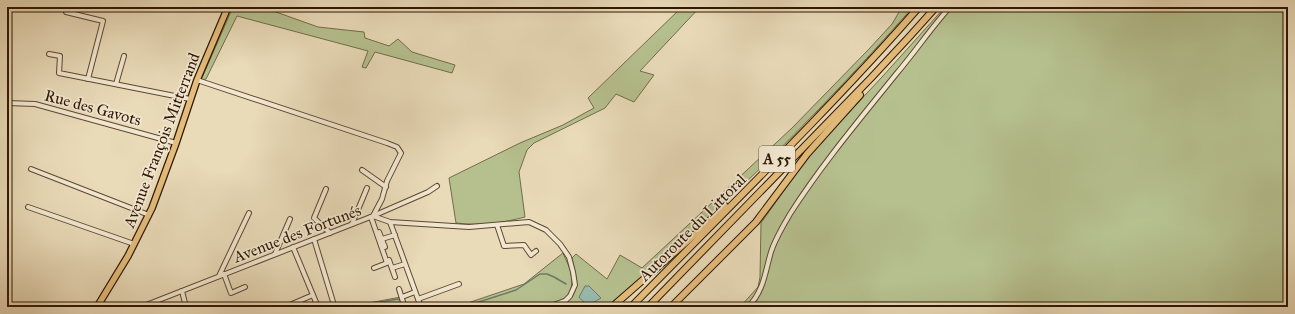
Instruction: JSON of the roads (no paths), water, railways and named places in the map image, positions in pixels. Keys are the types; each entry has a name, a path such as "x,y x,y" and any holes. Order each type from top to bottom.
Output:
{"highway":[{"name":"Autoroute du Littoral","path":"631,307 802,133 919,7"},
{"name":"Autoroute du Littoral","path":"648,307 778,175 936,7"},
{"path":"671,307 756,222 807,154 910,36"},
{"path":"612,307 700,230 802,133"}],"main road":[{"name":"Avenue François Mitterrand","path":"97,307 128,256 148,215 176,143 196,80 228,7"}],"street":[{"path":"748,307 755,299 763,285 771,252 778,236 806,191 848,133 950,7"},
{"path":"66,12 103,21 88,79"},
{"path":"49,54 60,56 59,73 190,99"},
{"path":"116,84 124,56"},
{"name":"Avenue des Fortunés","path":"141,307 372,216 382,199 401,153 397,147 196,80"},
{"name":"Rue des Gavots","path":"7,103 35,104 176,143"},
{"path":"31,169 148,215"},
{"path":"362,170 386,187"},
{"path":"372,216 428,192 438,186"},
{"path":"352,224 367,188"},
{"path":"326,189 314,218 330,232"},
{"path":"28,207 134,244"},
{"path":"245,287 231,293 221,275 249,213"},
{"path":"372,216 390,222 470,227 529,222 546,230 564,248 573,272 574,288 570,296 564,301 548,307"},
{"path":"372,216 387,263 374,268"},
{"path":"275,254 290,219"},
{"path":"390,222 421,307"},
{"path":"497,225 504,246 524,245 531,254 536,251"},
{"path":"379,232 385,247"},
{"path":"382,239 395,235"},
{"path":"314,239 334,305"},
{"path":"293,247 318,307"},
{"path":"389,260 395,277"},
{"path":"392,268 405,264"},
{"path":"418,299 459,284"},
{"path":"399,289 404,305"},
{"path":"182,291 186,307"},
{"path":"402,297 416,292"},
{"path":"285,307 313,295"}],"water":[{"path":"585,286 589,286 601,298 590,303 584,302 579,297"}],"waterway":[{"path":"463,307 516,290 540,274 547,274 566,284"},
{"path":"350,307 398,299 401,301"}]}
